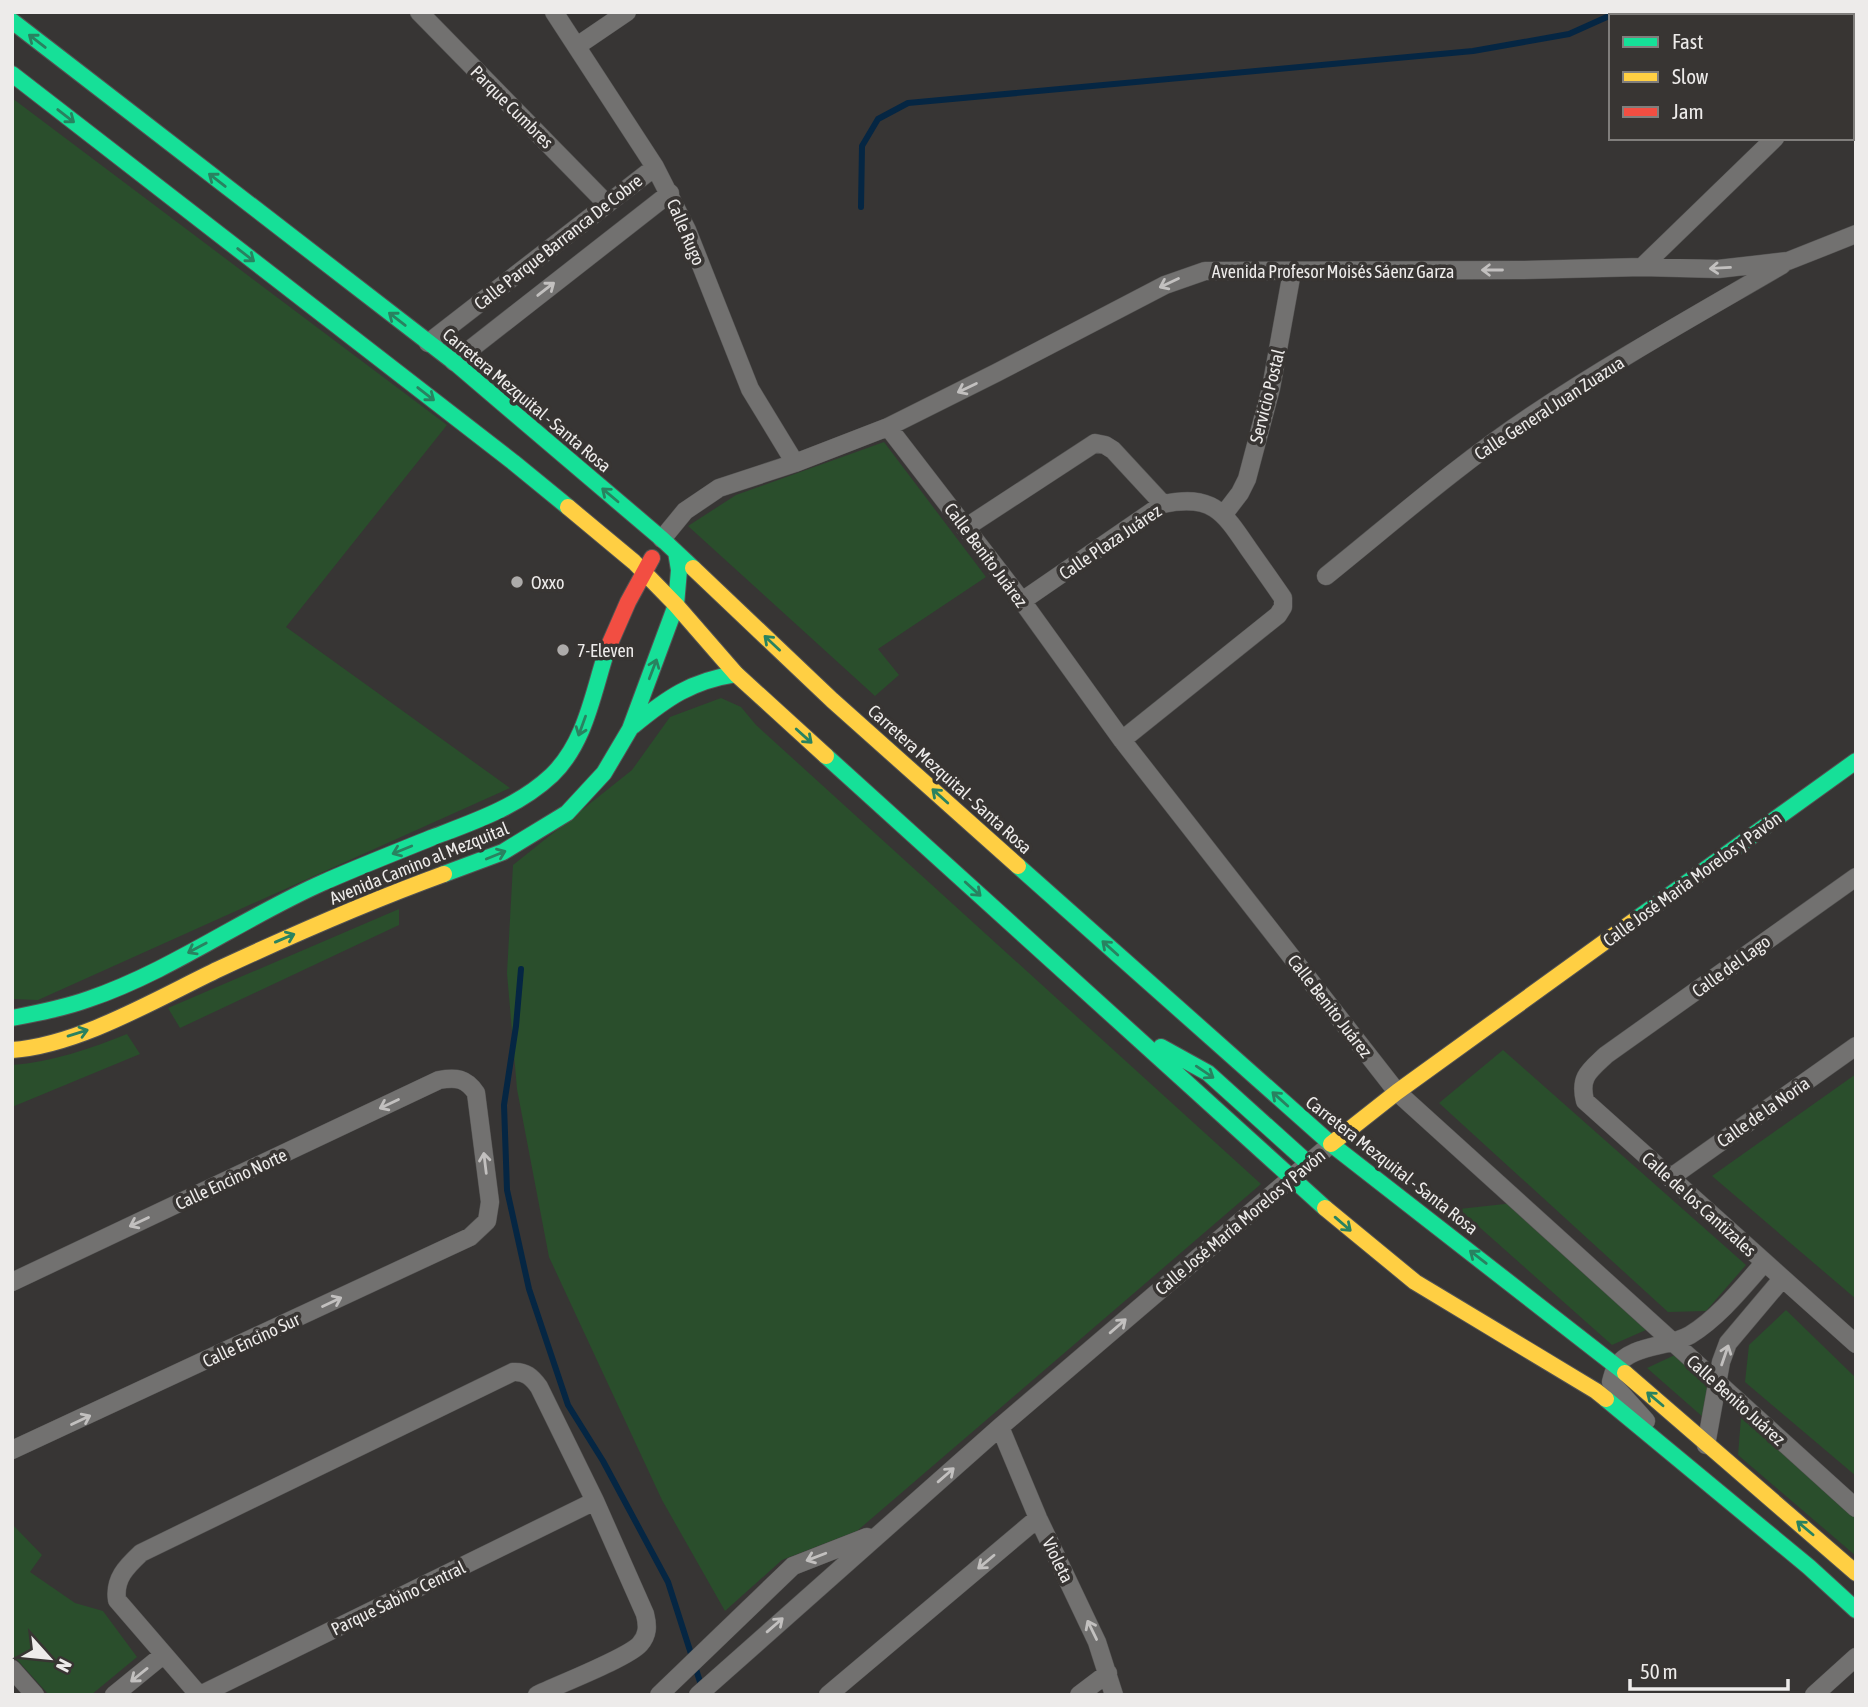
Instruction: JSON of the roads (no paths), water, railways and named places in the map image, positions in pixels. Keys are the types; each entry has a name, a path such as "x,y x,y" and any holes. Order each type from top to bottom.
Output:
{"main road":[{"name":"Carretera Mezquital - Santa Rosa","path":"12,22 454,362 677,552 832,700 1331,1144 1616,1367 1856,1573"},
{"path":"12,74 513,462 643,572 676,605 736,674 1291,1179 1415,1282 1596,1391 1856,1610"},
{"name":"Avenida Camino al Mezquital","path":"12,1018 38,1015 93,998 149,973 308,889 528,796 555,772 575,746 608,649 643,572 662,539"},
{"name":"Avenida Camino al Mezquital","path":"12,1050 25,1049 91,1030 277,942 408,887 503,852 567,813 604,773 630,729 676,605 679,570 677,552"},
{"path":"630,729 661,702 690,684 736,674"},
{"name":"Calle José María Morelos y Pavón","path":"1331,1144 1397,1092 1856,761"},
{"path":"1124,1026 1208,1073 1309,1164"}],"street":[{"name":"Parque Cumbres","path":"419,12 606,203"},
{"name":"Calle Rugo","path":"554,12 670,193 750,389 795,463"},
{"path":"577,46 626,12"},
{"path":"1642,267 1773,140"},
{"name":"Calle Parque Barranca De Cobre","path":"428,343 655,167"},
{"name":"Calle Parque Barranca De Cobre","path":"454,362 670,193"},
{"name":"Avenida Profesor Moisés Sáenz Garza","path":"662,539 685,511 719,488 795,463 888,427 1183,276 1228,269 1292,272 1642,267 1718,269 1788,261 1856,234"},
{"name":"Calle General Juan Zuazua","path":"1326,576 1476,454 1531,416 1788,261"},
{"name":"Servicio Postal","path":"1224,514 1247,479 1271,388 1292,272"},
{"path":"502,287 520,309"},
{"name":"Calle Benito Juárez","path":"888,427 1022,601 1122,740 1397,1092 1856,1508"},
{"path":"965,528 1095,443 1113,450 1163,504"},
{"name":"Calle Plaza Juárez","path":"1022,601 1163,504 1182,500 1198,502 1224,514"},
{"path":"1122,740 1278,615 1283,607 1283,598 1224,514"},
{"name":"Calle del Lago","path":"1606,1055 1856,877"},
{"name":"Calle de la Noria","path":"1670,1178 1856,1046"},
{"name":"Calle de los Cantizales","path":"1606,1055 1583,1079 1585,1101 1856,1344"},
{"name":"Calle Encino Sur","path":"16,1450 457,1243 481,1228 487,1221 490,1202 476,1093 463,1079 451,1078"},
{"name":"Calle Encino Norte","path":"12,1282 439,1080 451,1078"},
{"name":"Calle José María Morelos y Pavón","path":"698,1695 1000,1427 1331,1144"},
{"path":"1693,1472 1611,1382 1616,1367 1629,1355 1673,1344 1691,1334 1720,1310 1764,1263"},
{"path":"1706,1445 1719,1385 1721,1362 1728,1343 1782,1279"},
{"path":"192,1692 117,1600 119,1579 127,1566 141,1553 513,1372 520,1371 539,1387 596,1501 648,1625 645,1636 634,1650 537,1695"},
{"name":"Violeta","path":"1000,1427 1038,1518 1097,1642 1114,1695"},
{"name":"Parque Sabino Central","path":"192,1692 596,1501"},
{"path":"828,1695 1038,1518"},
{"name":"Calle José María Morelos y Pavón","path":"659,1695 793,1566 880,1532"},
{"path":"114,1695 163,1655"},
{"path":"1814,1695 1856,1657"},
{"path":"12,1669 36,1695"},
{"path":"1079,1695 1108,1673"}],"waterway":[{"path":"1614,14 1618,12"},
{"path":"861,207 862,146 878,119 908,103 1473,51 1569,34 1609,16"},
{"path":"521,969 516,1026 504,1105 507,1190 529,1289 568,1405 603,1461 668,1582 702,1688"}],"place":[{"name":"Oxxo","path":"517,582"},
{"name":"7-Eleven","path":"563,650"}]}
